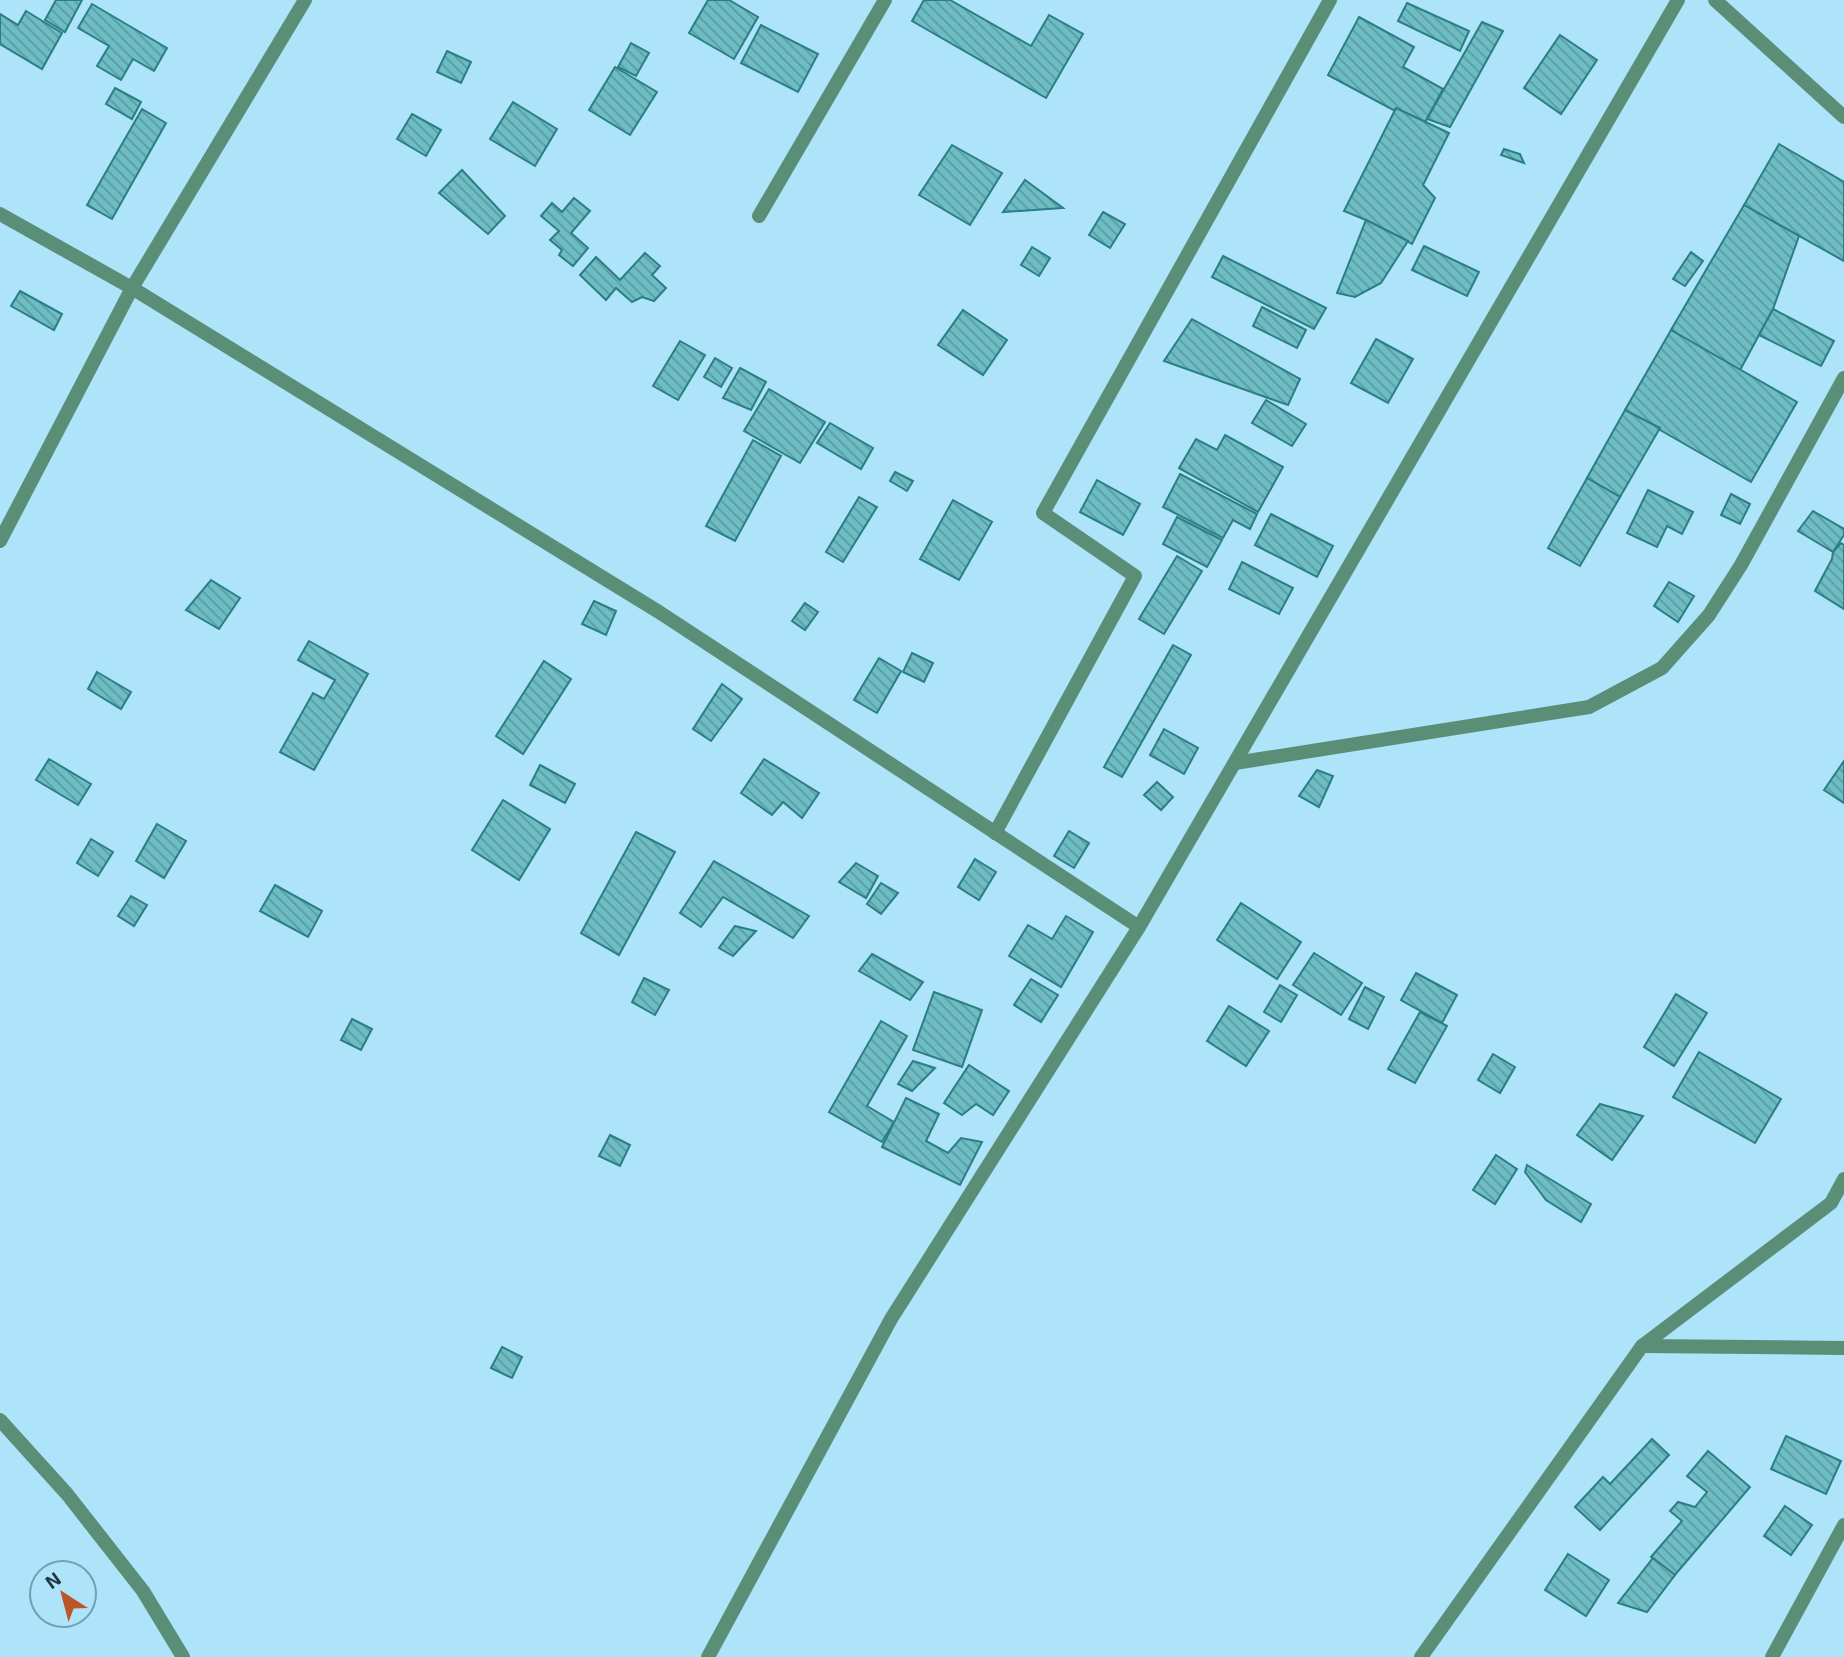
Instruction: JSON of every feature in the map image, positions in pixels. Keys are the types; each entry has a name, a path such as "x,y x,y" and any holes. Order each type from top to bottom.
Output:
{"street":[{"path":"0,541 132,288 305,0"},
{"path":"758,216 885,0"},
{"path":"995,833 1135,576 1043,513 1330,0"},
{"path":"708,1657 891,1319 1139,927 1678,0"},
{"path":"1715,0 1844,117"},
{"path":"0,214 132,288 659,612 1139,927"},
{"path":"1235,763 1589,707 1662,668 1709,615 1741,565 1844,378"},
{"path":"1421,1657 1642,1346 1831,1203 1844,1179"},
{"path":"1642,1346 1844,1348"},
{"path":"0,1420 67,1494 143,1591 183,1657"},
{"path":"1772,1657 1844,1525"}],"building":[{"path":"56,0 82,0 65,32 45,20"},
{"path":"708,0 729,0 758,17 734,59 689,33"},
{"path":"924,0 950,0 1031,46 1049,15 1083,34 1046,98 912,21"},
{"path":"1407,3 1469,31 1460,51 1398,21"},
{"path":"92,4 167,48 154,71 133,59 121,80 97,66 109,46 78,28"},
{"path":"26,11 62,33 42,69 0,44 0,14 18,25"},
{"path":"1359,17 1414,47 1403,67 1443,89 1423,126 1328,75"},
{"path":"1482,22 1503,31 1450,127 1427,119"},
{"path":"761,25 818,54 798,92 741,63"},
{"path":"1560,35 1597,60 1561,114 1524,88"},
{"path":"631,43 649,53 636,76 618,67"},
{"path":"447,51 471,62 461,83 437,72"},
{"path":"615,67 657,92 630,135 589,110"},
{"path":"115,88 141,102 132,119 106,104"},
{"path":"513,102 557,129 535,166 490,139"},
{"path":"1396,108 1449,133 1423,185 1435,198 1412,244 1344,211"},
{"path":"142,109 166,123 112,219 87,205"},
{"path":"412,114 441,130 426,156 397,139"},
{"path":"1779,144 1844,182 1844,261 1744,205"},
{"path":"952,145 1002,173 970,225 919,195"},
{"path":"1504,149 1520,154 1524,163 1501,155"},
{"path":"462,170 505,216 488,234 439,193"},
{"path":"1025,180 1063,208 1003,212"},
{"path":"574,198 590,211 571,233 588,248 573,266 559,255 562,250 550,240 559,231 541,216 552,203 562,212"},
{"path":"1744,205 1799,236 1773,309 1739,372 1671,330"},
{"path":"1103,212 1125,224 1110,248 1089,235"},
{"path":"1366,220 1408,241 1381,283 1355,297 1337,293"},
{"path":"1424,246 1479,272 1467,296 1412,270"},
{"path":"1032,247 1050,258 1039,276 1021,265"},
{"path":"1691,252 1703,261 1685,286 1673,279"},
{"path":"645,253 660,266 652,275 666,288 654,301 642,297 632,302 616,288 606,300 580,275 596,257 620,280"},
{"path":"1223,256 1326,308 1314,329 1212,277"},
{"path":"20,291 62,314 54,330 11,306"},
{"path":"1262,307 1306,330 1297,348 1253,326"},
{"path":"1773,309 1834,341 1821,366 1759,335"},
{"path":"963,310 1007,340 983,375 938,345"},
{"path":"1192,319 1300,379 1288,405 1164,361"},
{"path":"1671,330 1797,402 1751,482 1625,410"},
{"path":"1376,339 1413,359 1388,403 1351,383"},
{"path":"680,341 705,355 678,400 653,386"},
{"path":"715,358 732,368 721,387 704,377"},
{"path":"740,368 766,382 751,410 723,398"},
{"path":"769,389 825,422 800,463 744,431"},
{"path":"1266,400 1306,424 1292,446 1252,423"},
{"path":"1625,410 1660,428 1620,497 1587,478"},
{"path":"830,423 873,448 861,469 817,443"},
{"path":"1225,435 1283,467 1258,512 1179,468 1196,439 1217,450"},
{"path":"753,440 781,456 735,541 706,526"},
{"path":"895,472 913,481 907,491 890,481"},
{"path":"1180,474 1257,514 1250,529 1233,520 1223,538 1163,507"},
{"path":"1587,478 1620,497 1580,566 1548,548"},
{"path":"1097,480 1140,504 1123,535 1080,512"},
{"path":"1648,490 1693,512 1682,534 1667,526 1657,547 1627,533"},
{"path":"1731,494 1750,504 1740,524 1721,515"},
{"path":"859,497 877,507 843,562 826,552"},
{"path":"953,500 992,522 959,580 920,559"},
{"path":"1813,511 1844,529 1844,535 1833,552 1798,531"},
{"path":"1271,514 1333,546 1317,577 1255,545"},
{"path":"1177,517 1222,540 1207,567 1163,544"},
{"path":"1841,543 1844,545 1844,609 1815,591 1833,552"},
{"path":"1177,556 1202,571 1164,634 1139,619"},
{"path":"1242,562 1293,588 1279,614 1229,589"},
{"path":"211,580 240,598 219,629 186,610"},
{"path":"1669,582 1694,596 1678,622 1654,606"},
{"path":"594,601 616,611 606,635 582,624"},
{"path":"805,603 818,612 805,630 792,621"},
{"path":"309,641 368,674 314,770 280,752 313,693 324,699 335,680 298,660"},
{"path":"1173,645 1191,655 1122,777 1104,767"},
{"path":"912,653 933,663 924,682 903,672"},
{"path":"879,658 901,671 877,713 854,700"},
{"path":"544,661 571,679 523,754 496,736"},
{"path":"97,672 131,692 121,709 88,689"},
{"path":"722,684 742,699 711,741 693,729"},
{"path":"1164,729 1198,748 1184,774 1150,755"},
{"path":"49,759 91,784 78,805 36,780"},
{"path":"764,759 819,793 802,818 783,802 772,815 741,793"},
{"path":"1844,761 1844,803 1824,790"},
{"path":"540,765 575,784 565,803 530,785"},
{"path":"1317,770 1333,776 1319,807 1299,796"},
{"path":"1157,782 1173,797 1161,810 1144,795"},
{"path":"503,800 550,829 519,880 472,850"},
{"path":"157,824 186,841 164,878 136,861"},
{"path":"1069,831 1089,843 1074,868 1054,856"},
{"path":"636,832 675,852 619,955 581,933"},
{"path":"91,839 113,852 98,876 77,863"},
{"path":"975,859 996,872 979,900 958,887"},
{"path":"714,861 809,916 793,938 723,897 701,927 680,913"},
{"path":"856,863 878,876 866,898 839,882"},
{"path":"881,883 898,893 881,914 867,904"},
{"path":"275,885 322,911 308,937 260,911"},
{"path":"131,896 147,905 134,926 118,916"},
{"path":"1241,903 1301,942 1277,979 1217,940"},
{"path":"1066,916 1093,932 1061,987 1009,956 1028,925 1052,939"},
{"path":"735,926 756,931 733,956 719,948"},
{"path":"1314,953 1362,983 1341,1015 1293,985"},
{"path":"872,954 923,982 910,1000 859,971"},
{"path":"1416,973 1457,995 1442,1023 1401,1000"},
{"path":"644,978 669,990 655,1015 632,1002"},
{"path":"1031,979 1058,995 1041,1022 1014,1005"},
{"path":"1280,985 1297,995 1281,1022 1264,1012"},
{"path":"1365,987 1384,997 1368,1029 1349,1019"},
{"path":"934,992 982,1010 962,1067 913,1050"},
{"path":"1676,994 1707,1013 1674,1066 1644,1047"},
{"path":"1229,1006 1269,1031 1246,1066 1207,1041"},
{"path":"1420,1012 1447,1026 1415,1083 1388,1069"},
{"path":"352,1019 372,1029 361,1050 341,1040"},
{"path":"881,1021 907,1036 867,1106 894,1122 882,1142 829,1112"},
{"path":"1699,1052 1781,1099 1755,1143 1673,1097"},
{"path":"1493,1054 1515,1067 1500,1093 1478,1080"},
{"path":"913,1061 935,1068 912,1091 898,1084"},
{"path":"969,1065 1009,1091 993,1115 976,1104 962,1115 944,1103"},
{"path":"906,1098 939,1114 926,1141 948,1153 961,1138 982,1142 960,1185 882,1147"},
{"path":"1600,1104 1643,1116 1612,1160 1577,1135"},
{"path":"610,1135 630,1145 620,1166 599,1156"},
{"path":"1496,1155 1517,1169 1495,1204 1473,1190"},
{"path":"1527,1165 1591,1204 1581,1222 1546,1200 1525,1172"},
{"path":"502,1347 522,1357 512,1378 491,1368"},
{"path":"1786,1436 1841,1461 1826,1494 1771,1469"},
{"path":"1652,1439 1669,1455 1600,1530 1575,1507 1603,1477 1610,1484"},
{"path":"1708,1451 1750,1487 1674,1576 1651,1557 1682,1521 1670,1511 1678,1502 1695,1507 1707,1492 1687,1476"},
{"path":"1785,1506 1812,1525 1791,1555 1764,1536"},
{"path":"1568,1554 1609,1580 1586,1616 1545,1590"},
{"path":"1653,1558 1675,1575 1647,1612 1618,1603"}]}
